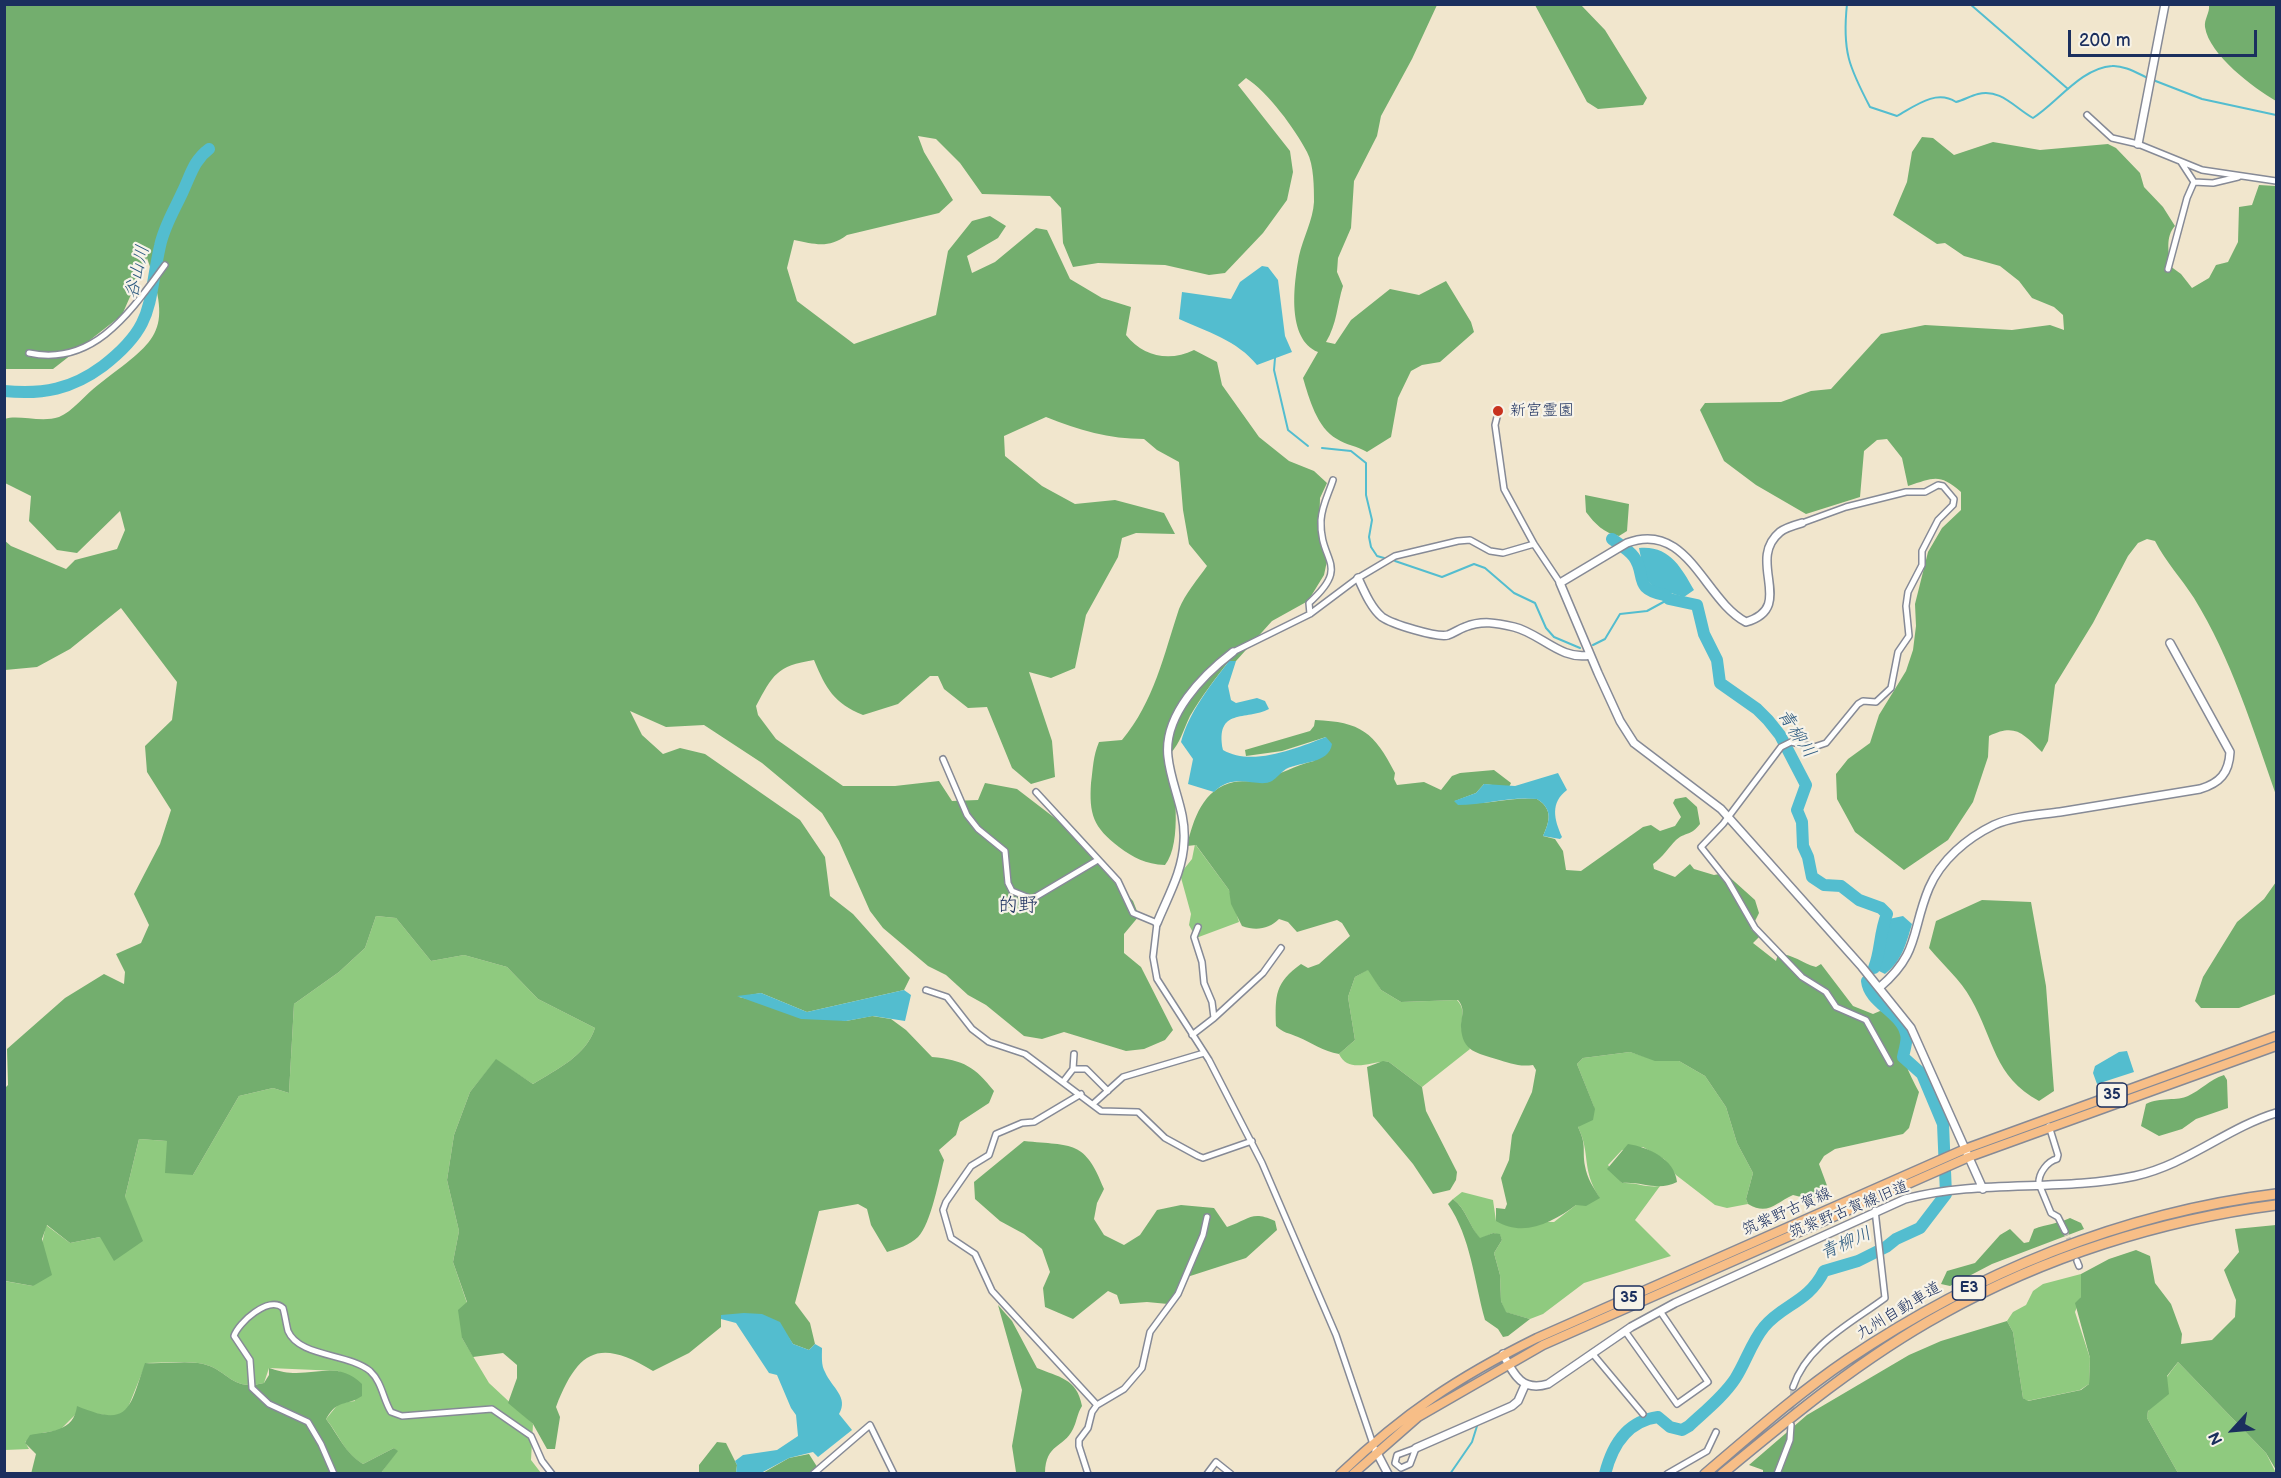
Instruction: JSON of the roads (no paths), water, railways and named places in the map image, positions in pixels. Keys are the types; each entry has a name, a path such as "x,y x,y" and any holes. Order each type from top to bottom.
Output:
{"highway":[{"name":"九州自動車道","path":"1705,1473 1846,1360 1939,1304 1989,1278 2102,1233 2210,1205 2277,1194"},
{"name":"九州自動車道","path":"1722,1473 1846,1375 1942,1314 1996,1287 2069,1256 2159,1228 2224,1213 2277,1205"}],"main road":[{"name":"筑紫野古賀線","path":"1341,1473 1418,1417 1508,1363 1543,1345 1949,1160 2277,1036"},
{"name":"筑紫野古賀線","path":"1967,1153 2277,1046"},
{"name":"筑紫野古賀線","path":"1353,1473 1374,1447 1414,1408 1503,1354 1940,1165"}],"street":[{"path":"2138,144 2165,4"},
{"path":"2086,116 2112,138 2138,144 2202,170 2277,181"},
{"path":"2180,160 2194,182"},
{"path":"2194,182 2213,183 2243,176"},
{"path":"2168,269 2187,198 2194,182"},
{"path":"29,353 55,356 77,352 92,344 121,322 165,265"},
{"path":"1499,409 1495,425 1504,489 1533,544 1560,583 1620,722 1634,743 1728,817 1880,987 1911,1028 1983,1189"},
{"path":"1310,614 1309,603 1326,587 1332,571 1321,521 1323,505 1333,480"},
{"path":"1560,583 1627,543 1634,540 1654,540 1675,548 1694,564 1721,603 1733,615 1746,622 1758,618 1768,610 1771,595 1766,556 1781,531 1846,507 1905,492 1925,492 1938,485 1943,486 1954,499 1953,505 1938,520 1922,551 1922,565 1911,584 1907,599 1909,636 1898,652 1891,688 1876,702 1863,701 1858,704 1826,743 1814,747 1796,741 1784,745 1728,817 1701,847 1728,881 1755,928 1802,977 1826,992 1836,1007 1866,1020 1890,1063"},
{"path":"1388,1473 1374,1447 1336,1335 1252,1141 1204,1053 1157,979 1153,957 1157,923 1177,879 1184,843 1183,816 1168,758 1170,728 1187,700 1216,665 1233,652 1310,614 1358,578 1395,556 1458,541 1470,540 1490,551 1503,553 1520,550 1533,544"},
{"path":"1358,578 1373,606 1382,616 1393,622 1437,635 1448,635 1479,622 1491,622 1532,633 1560,651 1590,655"},
{"path":"1880,987 1903,966 1913,945 1929,888 1939,871 1964,844 1979,833 2014,819 2200,789 2214,784 2224,776 2229,767 2230,752 2170,643"},
{"path":"943,759 967,815 978,829 1005,850 1008,883 1012,891 1032,899 1096,861"},
{"path":"1035,792 1067,823 1096,861 1118,880 1133,913 1157,923"},
{"path":"1198,927 1194,937 1202,962 1204,983 1212,1002 1214,1018"},
{"path":"1192,1035 1263,973 1281,948"},
{"path":"926,990 947,997 972,1029 989,1042 1025,1054 1101,1111 1138,1112 1165,1138 1203,1158 1252,1141"},
{"path":"1093,1104 1131,1073 1191,1059 1204,1053"},
{"path":"1063,1082 1073,1069 1074,1054"},
{"path":"1073,1069 1090,1071 1108,1091"},
{"path":"1081,1094 1034,1122 1023,1123 996,1134 989,1155 971,1166 943,1210 951,1238 975,1254 992,1291 1097,1406"},
{"name":"筑紫野古賀線旧道","path":"1525,1385 1539,1387 1548,1384 1625,1331 1660,1311 1875,1210 1905,1199 1941,1192 2119,1179 2144,1173 2179,1160 2254,1122 2277,1113"},
{"path":"2049,1126 2058,1155 2057,1159 2048,1164 2039,1179 2039,1184 2051,1213 2058,1217 2065,1231"},
{"path":"1793,1387 1799,1370 1810,1354 1884,1298 1875,1210"},
{"path":"1088,1473 1079,1440 1088,1428 1092,1412 1097,1406 1124,1389 1142,1368 1150,1332 1178,1294 1203,1235 1207,1217"},
{"path":"334,1473 308,1422 269,1404 252,1388 250,1360 234,1336 237,1329 265,1305 280,1305 288,1331 298,1345 346,1359 371,1373 376,1378 392,1412 402,1416 492,1410 531,1436 542,1461 552,1473"},
{"path":"1625,1331 1677,1404 1707,1382 1660,1311"},
{"path":"1592,1353 1643,1414"},
{"path":"1416,1448 1512,1406 1518,1401 1525,1385 1516,1379 1503,1354"},
{"path":"813,1473 870,1425 894,1473"},
{"path":"1777,1473 1790,1440 1791,1425"},
{"path":"1667,1473 1707,1451 1716,1432"},
{"path":"1207,1473 1216,1462 1231,1473"}],"water":[{"path":"1262,266 1268,267 1278,280 1285,336 1292,352 1257,365 1241,349 1231,343 1179,319 1182,292 1231,299 1240,282"},
{"path":"1639,548 1658,550 1673,559 1694,590 1684,597 1655,587 1646,578"},
{"path":"1229,661 1236,661 1228,686 1231,700 1236,703 1257,698 1265,701 1269,709 1228,721 1222,736 1223,750 1247,757 1261,756 1288,750 1326,737 1332,744 1326,755 1314,761 1292,766 1274,780 1266,783 1238,781 1222,786 1214,792 1188,784 1193,759 1181,742 1189,720"},
{"path":"1558,773 1567,790 1558,800 1555,812 1562,837 1560,839 1543,836 1549,816 1546,807 1537,799 1458,805 1454,801 1476,793 1484,784 1515,786"},
{"path":"1903,916 1912,924 1908,938 1896,964 1885,974 1877,970 1887,925 1889,919"},
{"path":"904,990 911,995 905,1021 873,1016 846,1021 801,1019 737,996 761,993 807,1012"},
{"path":"2127,1051 2134,1072 2097,1084 2093,1073 2095,1066 2119,1052"},
{"path":"762,1314 780,1322 793,1344 809,1350 815,1344 822,1348 824,1369 841,1397 842,1408 839,1414 852,1430 818,1457 813,1452 789,1458 761,1473 736,1473 735,1461 743,1455 777,1450 798,1436 796,1415 777,1375 769,1373 736,1323 721,1319 721,1315"}],"waterway":[{"path":"1847,4 1847,47 1857,81 1870,107 1897,116 1933,98 1948,98 1956,102 1986,93 2000,96 2033,118 2080,79 2101,68 2121,67 2148,78"},
{"path":"1970,4 2068,89"},
{"path":"2153,80 2202,99 2276,115"},
{"name":"谷山川","path":"4,391 44,391 68,385 103,366 132,338 146,312 160,246 167,225 193,168 209,149"},
{"path":"1275,358 1274,370 1288,430 1308,446"},
{"path":"1322,448 1351,451 1366,463 1366,495 1372,520 1369,537 1371,547 1377,556 1384,558"},
{"name":"青柳川","path":"1612,539 1634,557 1644,585 1648,589 1665,595 1669,599 1697,605 1704,634 1717,660 1720,683 1757,709 1780,735 1806,785 1797,810 1802,822 1803,846 1812,877 1824,885 1841,886 1859,900 1881,908 1887,914 1874,968"},
{"path":"1395,561 1442,577 1474,564 1485,568 1514,593 1535,603 1546,628 1554,637 1580,648"},
{"path":"1593,645 1605,639 1620,614 1647,611 1669,599"},
{"name":"青柳川","path":"1605,1474 1612,1454 1622,1436 1629,1429 1647,1419 1658,1417 1670,1427 1682,1430 1689,1426 1730,1386 1764,1327 1771,1319 1811,1290 1824,1271 1858,1261 1920,1228 1946,1194 1943,1124 1922,1074 1903,1057 1907,1039 1903,1026 1873,995 1867,981"},
{"path":"1450,1474 1472,1442 1477,1426"}],"tunnel":[{"path":"2065,1231 2076,1256"},
{"path":"1791,1418 1793,1387"}],"place":[{"name":"新宮霊園","path":"1498,411"}],"district":[{"name":"的野","path":"1018,906"}]}
